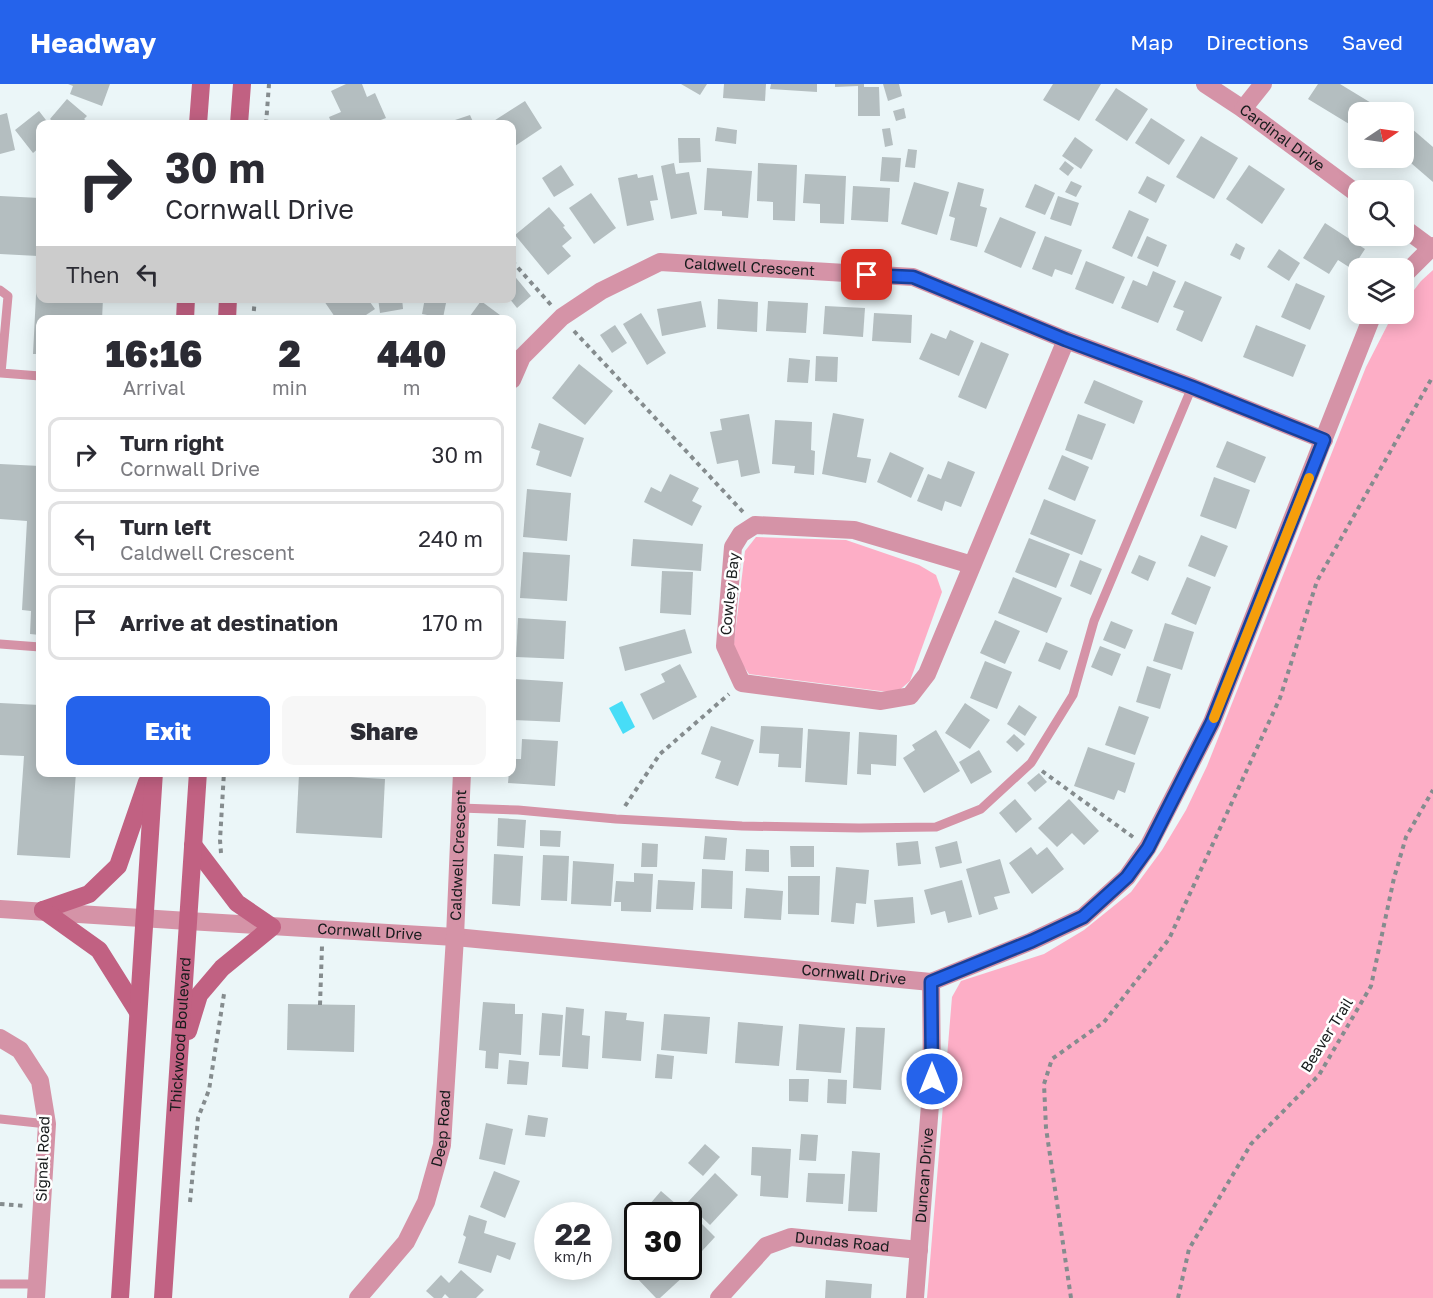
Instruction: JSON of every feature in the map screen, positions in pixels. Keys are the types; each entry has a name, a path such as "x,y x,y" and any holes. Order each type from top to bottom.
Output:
{"main road":[{"path":"198,120 201,84"},
{"path":"239,120 242,84"},
{"path":"43,910 89,894 118,866 150,777"},
{"path":"120,1298 146,919 152,777"},
{"name":"Thickwood Boulevard","path":"163,1298 198,777"},
{"path":"179,1059 199,995 222,968 272,927 237,903 193,845"},
{"path":"43,910 99,950 138,1012"}],"street":[{"name":"Cardinal Drive","path":"1205,84 1243,109 1348,187"},
{"path":"1243,109 1263,84"},
{"path":"1414,235 1432,247 1414,265"},
{"name":"Caldwell Crescent","path":"516,371 522,357 562,317 601,291 660,262 913,277 1066,340 1324,440"},
{"name":"Cornwall Drive","path":"146,919 455,937 931,982 1032,941 1083,917 1127,877 1148,848 1212,722 1369,324"},
{"path":"742,683 881,701 910,696 927,674 1066,340"},
{"path":"754,525 854,530 972,565"},
{"name":"Cowley Bay","path":"742,683 725,646 733,548 741,534 754,525"},
{"name":"Caldwell Crescent","path":"455,937 462,777"},
{"path":"0,909 43,910 146,919"},
{"name":"Deep Road","path":"358,1298 406,1242 426,1202 442,1145 455,937"},
{"name":"Duncan Drive","path":"915,1298 932,1079 931,982"},
{"name":"Signal Road","path":"0,1038 20,1050 40,1081 47,1124 37,1291"},
{"name":"Dundas Road","path":"719,1298 766,1246 791,1237 919,1250"}],"lane":[{"path":"0,290 8,296 0,373 36,376"},
{"path":"460,808 742,826 936,827 981,809 1031,763 1073,695 1094,621 1192,387"},
{"path":"0,644 36,647"},
{"path":"0,1119 47,1124"},
{"path":"0,1284 37,1291"}],"path":[{"path":"266,120 268,84"},
{"path":"516,265 754,525"},
{"path":"1071,1298 1046,1128 1044,1084 1052,1059 1104,1022 1169,939 1280,698 1317,581 1433,376"},
{"path":"616,819 660,754 742,683"},
{"path":"1031,763 1148,848"},
{"path":"221,856 224,777"},
{"name":"Beaver Trail","path":"1178,1298 1189,1249 1251,1144 1319,1075 1371,986 1394,878 1406,837 1433,790"},
{"path":"320,1005 323,930"},
{"path":"190,1204 198,1118 209,1090 226,984"},
{"path":"0,1204 42,1208"}],"shaded area":[{"path":"1433,270 1433,1298 927,1298 952,997 961,981 1044,954 1084,930 1131,892 1162,850 1186,810 1207,766 1366,367 1388,324 1414,324 1414,290"},
{"path":"756,537 846,540 919,565 936,575 942,592 910,681 896,693 749,674 733,651 745,551"}],"water":[{"path":"622,701 635,727 623,734 609,708"}],"building":[{"path":"68,84 110,84 102,106 70,94 73,86"},
{"path":"346,84 362,84 367,97 375,93 386,118 381,120 330,120 329,117 341,112 331,91"},
{"path":"681,84 707,84 700,95"},
{"path":"724,84 766,84 765,101 723,98"},
{"path":"771,84 817,84 817,92 770,89"},
{"path":"835,84 864,84 864,87 879,87 880,116 858,116 858,86 835,87"},
{"path":"883,84 899,84 902,96 888,101"},
{"path":"1053,84 1101,84 1079,121 1043,100"},
{"path":"1318,84 1340,84 1370,102 1348,102 1348,123 1308,99"},
{"path":"1116,88 1148,109 1127,141 1095,120"},
{"path":"67,99 87,116 85,120 50,119"},
{"path":"525,101 542,128 516,145 516,120 495,120"},
{"path":"904,108 906,118 896,121 893,111"},
{"path":"39,111 46,120 36,120 36,150 33,153 15,130"},
{"path":"7,113 15,150 0,154 0,115"},
{"path":"470,115 472,120 455,120"},
{"path":"1151,118 1185,140 1169,165 1135,143"},
{"path":"717,127 737,130 736,144 715,141"},
{"path":"890,128 893,145 885,147 882,129"},
{"path":"1414,131 1433,147 1433,182 1414,166"},
{"path":"1201,136 1238,158 1214,199 1176,177"},
{"path":"1075,137 1093,150 1081,169 1062,156"},
{"path":"678,138 700,138 701,162 679,163"},
{"path":"908,149 917,150 915,168 905,167"},
{"path":"882,157 901,158 899,182 880,181"},
{"path":"1065,161 1074,168 1068,176 1059,169"},
{"path":"674,163 676,174 689,172 697,214 671,219 661,166"},
{"path":"758,163 797,165 795,221 773,220 773,202 757,201"},
{"path":"561,165 574,185 554,197 542,178"},
{"path":"1249,165 1285,189 1262,224 1226,199"},
{"path":"707,168 752,171 748,218 722,216 722,211 704,210"},
{"path":"637,174 638,178 653,175 658,200 650,201 654,220 627,226 618,178"},
{"path":"805,174 846,176 844,224 820,223 820,204 803,203"},
{"path":"1147,176 1165,185 1156,203 1138,193"},
{"path":"1071,181 1082,186 1076,197 1065,192"},
{"path":"914,182 949,192 937,235 901,224"},
{"path":"958,182 984,189 980,206 987,208 977,247 950,240 955,218 949,216"},
{"path":"1035,184 1055,193 1045,215 1025,207"},
{"path":"853,186 890,188 888,222 851,220"},
{"path":"591,193 616,228 594,244 569,208"},
{"path":"0,196 36,198 36,256 0,254"},
{"path":"1058,196 1079,203 1071,226 1050,219"},
{"path":"549,207 572,238 562,246 571,256 548,275 516,234"},
{"path":"1129,210 1149,219 1132,257 1112,248"},
{"path":"1000,217 1036,232 1021,268 984,252"},
{"path":"1325,223 1348,238 1348,246 1360,246 1365,249 1359,258 1348,258 1348,266 1338,260 1329,274 1303,258"},
{"path":"1045,236 1082,250 1072,275 1055,269 1052,277 1032,269"},
{"path":"1147,236 1167,245 1158,267 1137,258"},
{"path":"1236,243 1245,248 1240,260 1230,255"},
{"path":"1279,249 1300,263 1289,281 1267,267"},
{"path":"1086,261 1125,277 1113,304 1075,289"},
{"path":"1153,271 1176,281 1158,323 1121,308 1133,280 1147,286"},
{"path":"516,278 531,296 517,308 513,303 516,303"},
{"path":"1185,281 1222,297 1202,342 1176,330 1184,311 1173,307"},
{"path":"1296,283 1325,296 1310,330 1281,317"},
{"path":"36,295 36,303 103,303 102,315 36,315 36,354 33,354"},
{"path":"718,299 758,302 757,332 717,329"},
{"path":"701,301 706,327 662,336 657,309"},
{"path":"768,301 808,303 806,333 766,331"},
{"path":"325,303 371,303 375,309 366,315 334,315"},
{"path":"379,303 402,303 403,309 380,313"},
{"path":"424,303 446,303 444,315 422,314"},
{"path":"480,303 484,303 500,315 471,315"},
{"path":"825,306 865,308 863,337 823,334"},
{"path":"641,313 666,353 647,365 623,324"},
{"path":"874,313 912,315 911,343 872,341"},
{"path":"615,325 627,343 612,353 600,335"},
{"path":"1256,325 1306,345 1293,377 1243,357"},
{"path":"950,330 974,341 959,376 919,359 931,333 946,339"},
{"path":"981,342 1009,354 986,409 958,397"},
{"path":"816,356 838,357 837,382 815,381"},
{"path":"789,358 810,360 808,383 787,382"},
{"path":"579,364 613,391 585,425 552,398"},
{"path":"1094,380 1143,401 1134,424 1084,403"},
{"path":"833,413 864,419 857,457 871,459 866,483 822,474"},
{"path":"749,414 760,473 741,477 738,460 717,464 710,432 722,430 720,419"},
{"path":"1078,414 1106,424 1092,460 1065,450"},
{"path":"775,420 812,422 811,450 815,451 814,475 794,473 795,466 772,464"},
{"path":"539,423 584,438 571,477 536,465 540,451 531,448"},
{"path":"1227,441 1266,457 1255,483 1216,467"},
{"path":"890,452 924,468 911,498 877,482"},
{"path":"1062,455 1089,467 1075,501 1048,489"},
{"path":"948,461 975,472 961,507 945,501 942,511 917,501 928,474 941,479"},
{"path":"0,464 36,466 36,635 30,634 31,611 22,610 27,521 0,519"},
{"path":"670,474 699,488 692,501 702,506 692,526 644,502 651,487 661,492"},
{"path":"1214,477 1250,490 1236,529 1200,516"},
{"path":"527,489 571,493 567,541 523,537"},
{"path":"1044,499 1096,520 1082,555 1030,534"},
{"path":"1201,535 1228,546 1215,577 1188,566"},
{"path":"1029,538 1070,554 1056,588 1015,572"},
{"path":"633,539 703,544 701,571 631,566"},
{"path":"523,552 570,555 567,601 520,598"},
{"path":"1139,555 1156,562 1148,581 1131,573"},
{"path":"1080,560 1102,569 1091,595 1070,586"},
{"path":"662,571 693,572 691,615 660,613"},
{"path":"1013,577 1062,598 1047,633 998,613"},
{"path":"1187,577 1211,587 1196,625 1171,614"},
{"path":"518,618 566,621 564,659 516,657"},
{"path":"995,620 1020,631 1005,664 980,653"},
{"path":"1111,621 1133,630 1125,649 1103,640"},
{"path":"1165,623 1194,632 1182,670 1153,661"},
{"path":"685,629 692,653 625,671 619,647"},
{"path":"1046,642 1068,651 1060,670 1038,661"},
{"path":"1100,646 1121,654 1112,676 1091,667"},
{"path":"985,661 1012,672 997,709 970,698"},
{"path":"680,664 697,697 653,720 640,694 665,682 661,674"},
{"path":"1147,666 1171,674 1160,709 1136,702"},
{"path":"516,679 563,682 560,722 516,720"},
{"path":"0,703 36,705 36,777 76,777 70,858 17,855 24,756 0,755"},
{"path":"965,703 990,720 970,749 945,733"},
{"path":"1019,705 1037,717 1025,736 1007,724"},
{"path":"1119,706 1149,717 1135,755 1105,745"},
{"path":"711,726 754,740 738,786 715,778 721,761 701,754"},
{"path":"761,726 803,728 801,768 778,767 779,754 759,753"},
{"path":"808,729 850,732 847,785 805,782"},
{"path":"936,730 960,771 924,793 903,758 915,750 912,745"},
{"path":"859,732 897,735 896,766 871,764 871,775 857,774"},
{"path":"1014,734 1025,744 1017,752 1006,742"},
{"path":"522,739 558,741 555,786 508,783 509,777 516,777 516,759 521,759"},
{"path":"1088,747 1135,763 1125,793 1118,790 1114,800 1074,786"},
{"path":"979,750 992,772 971,784 959,762"},
{"path":"1039,773 1047,782 1035,792 1027,783"},
{"path":"299,777 385,779 382,838 296,833"},
{"path":"1015,799 1032,819 1016,833 999,813"},
{"path":"1069,799 1099,831 1084,845 1072,833 1057,847 1038,828"},
{"path":"498,818 526,820 524,848 497,846"},
{"path":"540,830 561,831 560,847 540,846"},
{"path":"705,836 727,838 725,860 703,859"},
{"path":"918,841 921,864 898,866 896,843"},
{"path":"957,841 962,863 940,868 935,847"},
{"path":"642,843 658,844 657,867 641,867"},
{"path":"790,846 814,846 814,867 791,867"},
{"path":"1031,847 1037,855 1047,847 1064,869 1032,894 1009,863"},
{"path":"746,849 769,850 769,872 745,871"},
{"path":"494,854 523,856 520,906 492,904"},
{"path":"543,855 569,856 567,901 541,900"},
{"path":"1000,859 1010,893 994,897 998,909 979,915 966,869"},
{"path":"573,861 614,864 611,906 571,904"},
{"path":"836,867 869,870 866,904 856,903 854,924 831,922"},
{"path":"702,869 733,871 732,909 701,908"},
{"path":"634,873 653,874 651,912 621,911 621,902 614,902 616,881 634,882"},
{"path":"788,876 820,876 819,915 788,914"},
{"path":"658,880 695,882 693,910 656,909"},
{"path":"962,880 972,917 948,923 945,911 931,915 924,890"},
{"path":"746,888 783,891 781,920 744,918"},
{"path":"913,897 915,923 877,927 874,900"},
{"path":"483,1002 515,1004 515,1014 523,1014 521,1055 499,1053 498,1069 485,1068 486,1051 479,1050"},
{"path":"288,1004 355,1005 354,1052 287,1050"},
{"path":"566,1007 584,1009 582,1035 590,1036 588,1069 562,1067"},
{"path":"605,1011 627,1013 626,1020 644,1022 641,1061 602,1058"},
{"path":"542,1013 563,1015 560,1056 539,1055"},
{"path":"664,1014 710,1017 707,1054 661,1050"},
{"path":"738,1022 783,1026 779,1066 735,1063"},
{"path":"799,1024 845,1028 841,1073 796,1070"},
{"path":"856,1027 885,1028 881,1090 853,1088"},
{"path":"657,1054 674,1056 672,1079 655,1078"},
{"path":"509,1060 529,1062 527,1085 507,1084"},
{"path":"789,1079 809,1079 808,1102 789,1101"},
{"path":"828,1079 847,1080 846,1104 827,1103"},
{"path":"528,1115 548,1118 545,1137 525,1135"},
{"path":"486,1123 513,1129 505,1165 479,1159"},
{"path":"801,1134 818,1135 816,1161 799,1160"},
{"path":"705,1144 720,1157 703,1176 688,1163"},
{"path":"752,1147 791,1149 788,1198 760,1196 761,1176 751,1175"},
{"path":"852,1151 880,1153 877,1212 848,1211"},
{"path":"494,1171 520,1181 505,1218 480,1207"},
{"path":"715,1173 738,1195 710,1225 702,1217 702,1202 688,1202"},
{"path":"808,1173 845,1174 843,1204 806,1202"},
{"path":"661,1191 674,1202 652,1202"},
{"path":"469,1215 487,1221 484,1233 516,1243 510,1260 497,1255 491,1273 458,1263 466,1237 463,1235"},
{"path":"702,1224 715,1237 702,1251"},
{"path":"461,1270 484,1290 476,1298 449,1298 445,1294 442,1298 434,1298 426,1291 441,1275 449,1283"},
{"path":"639,1280 680,1280 660,1298 656,1298"},
{"path":"826,1280 872,1284 871,1298 825,1298"}],"slow traffic":[{"path":"1214,718 1309,478"}],"route":[{"path":"867,275 913,277 1066,340 1324,440 1212,722 1148,848 1127,877 1083,917 1032,941 931,982 932,1079"}]}
